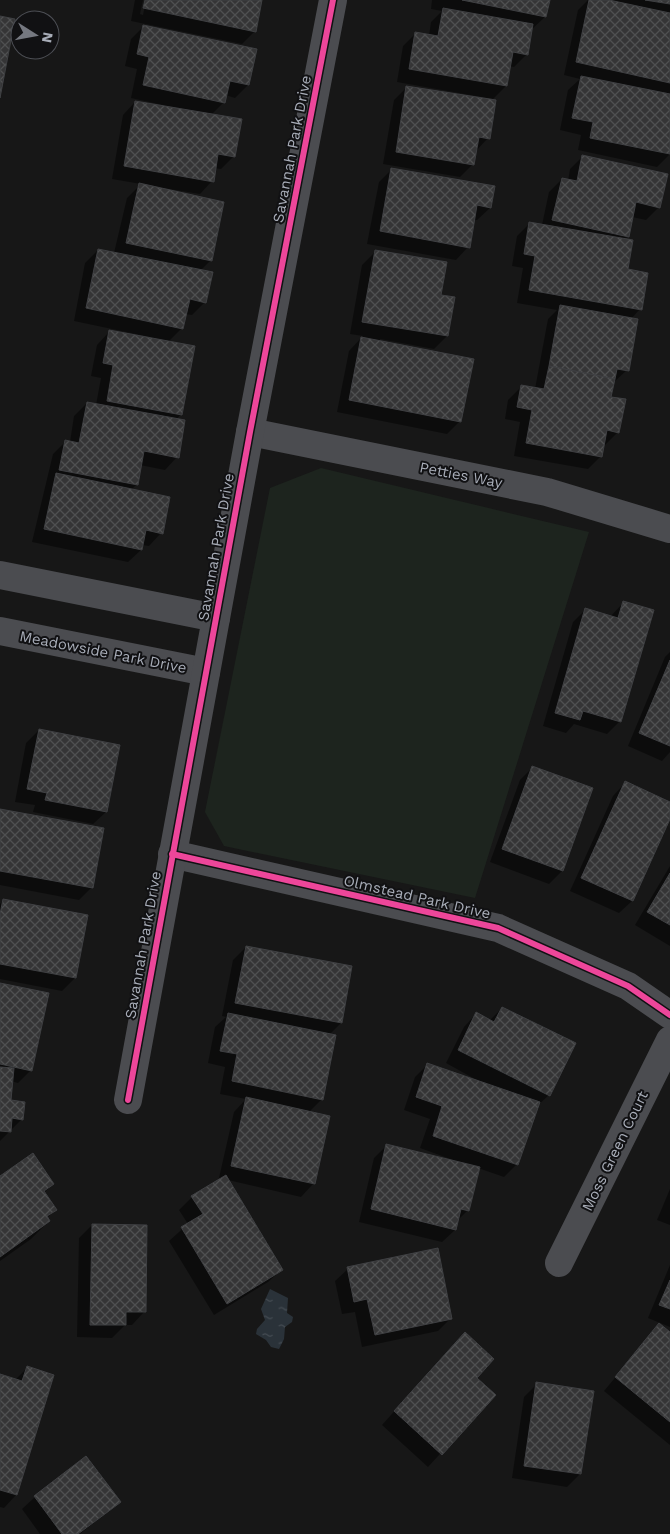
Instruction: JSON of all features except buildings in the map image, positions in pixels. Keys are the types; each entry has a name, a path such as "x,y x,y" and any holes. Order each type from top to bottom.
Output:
{"street":[{"name":"Savannah Park Drive","path":"128,1100 250,432 334,0"},
{"name":"Petties Way","path":"250,432 547,492 670,529"},
{"path":"0,575 216,618"},
{"name":"Meadowside Park Drive","path":"0,631 206,672"},
{"name":"Olmstead Park Drive","path":"172,854 498,928 628,986 670,1014"},
{"name":"Moss Green Court","path":"559,1262 670,1040"}],"shaded area":[{"path":"321,468 589,532 475,898 224,846 205,812 270,488"}],"water":[{"path":"270,1289 288,1298 287,1313 293,1317 292,1322 285,1327 284,1339 279,1349 271,1347 266,1340 256,1334 257,1329 265,1320 261,1309"}],"cycle path":[{"path":"128,1100 250,432 333,0"},
{"path":"172,854 498,928 628,986 670,1015"}]}
